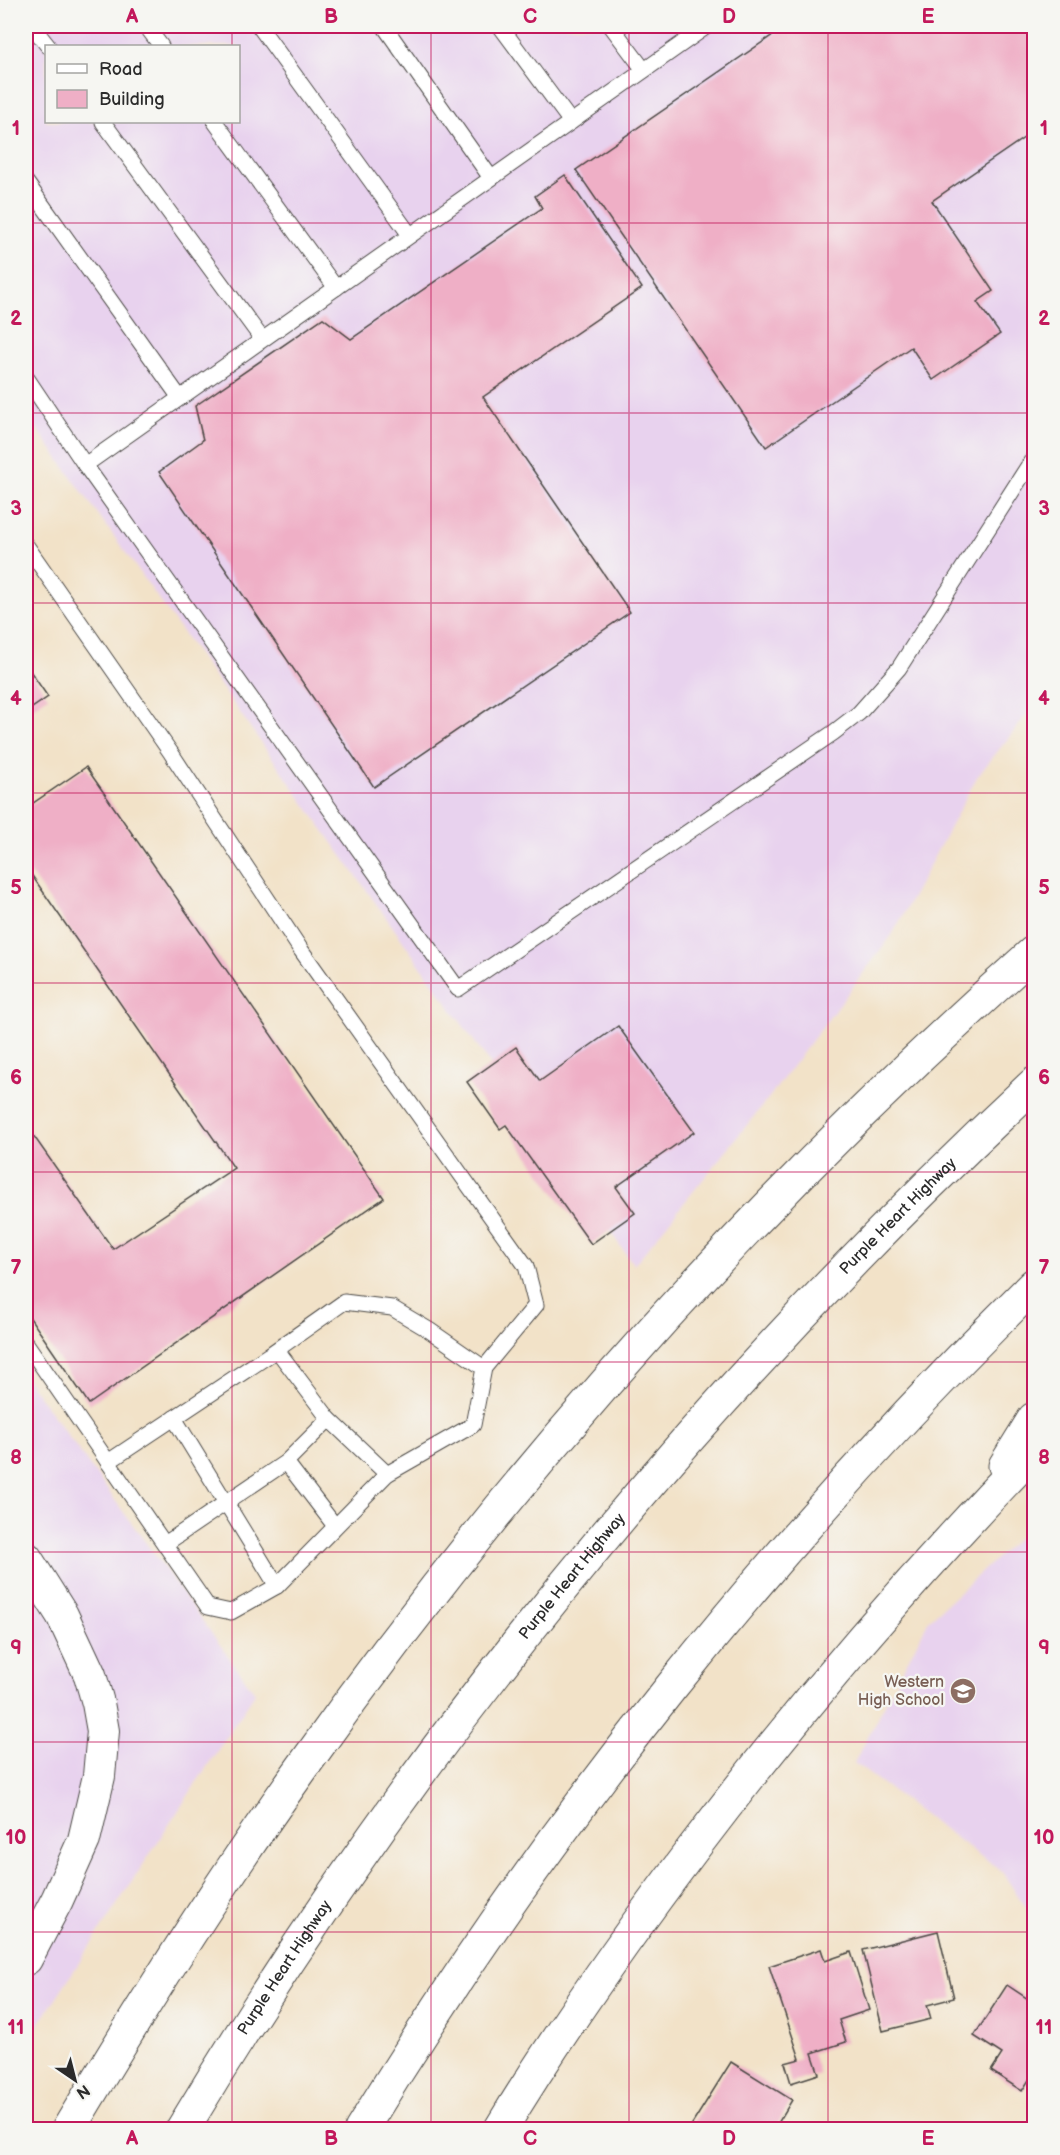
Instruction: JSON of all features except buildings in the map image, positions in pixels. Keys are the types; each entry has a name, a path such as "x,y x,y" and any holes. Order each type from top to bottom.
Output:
{"highway":[{"path":"68,2130 175,1955 296,1775 451,1568 530,1471 658,1324 777,1197 917,1059 1035,952"},
{"name":"Purple Heart Highway","path":"182,2130 275,1980 379,1828 458,1720 565,1583 683,1443 821,1293 935,1177 1035,1084"},
{"path":"361,2130 438,2008 506,1910 651,1714 809,1523 935,1387 1035,1286"},
{"path":"980,1509 1035,1419"},
{"path":"500,2130 607,1965 732,1797 839,1665 1035,1451"}],"street":[{"path":"26,1558 62,1615 87,1668 98,1703 103,1731 99,1776 84,1840 57,1900 26,1959"}],"lane":[{"path":"32,26 47,45"},
{"path":"146,26 160,45"},
{"path":"259,26 410,235"},
{"path":"384,26 491,178"},
{"path":"500,26 571,122"},
{"path":"611,26 644,70"},
{"path":"84,465 707,26"},
{"path":"104,123 262,339"},
{"path":"216,123 336,288"},
{"path":"26,182 180,398"},
{"path":"26,377 84,465 458,989 823,740 859,712 899,668 1035,457"},
{"path":"26,546 171,753 301,950 526,1266 536,1305 484,1368 472,1425 387,1474 277,1586 231,1612 208,1607 26,1342"},
{"path":"108,1462 277,1350 344,1302 392,1308 484,1368"},
{"path":"277,1350 329,1419 387,1474"},
{"path":"174,1418 277,1586"},
{"path":"165,1544 286,1462 329,1419"},
{"path":"286,1462 335,1527"}],"shaded area":[{"path":"26,26 1034,26 1034,706 977,777 892,935 767,1100 634,1265 26,413"},
{"path":"26,1378 255,1693 26,2044"},
{"name":"Western High School","path":"1034,1524 1034,1919 1002,1872 854,1763 929,1620"}],"place":[{"name":"Western High School","path":"963,1691"}]}
